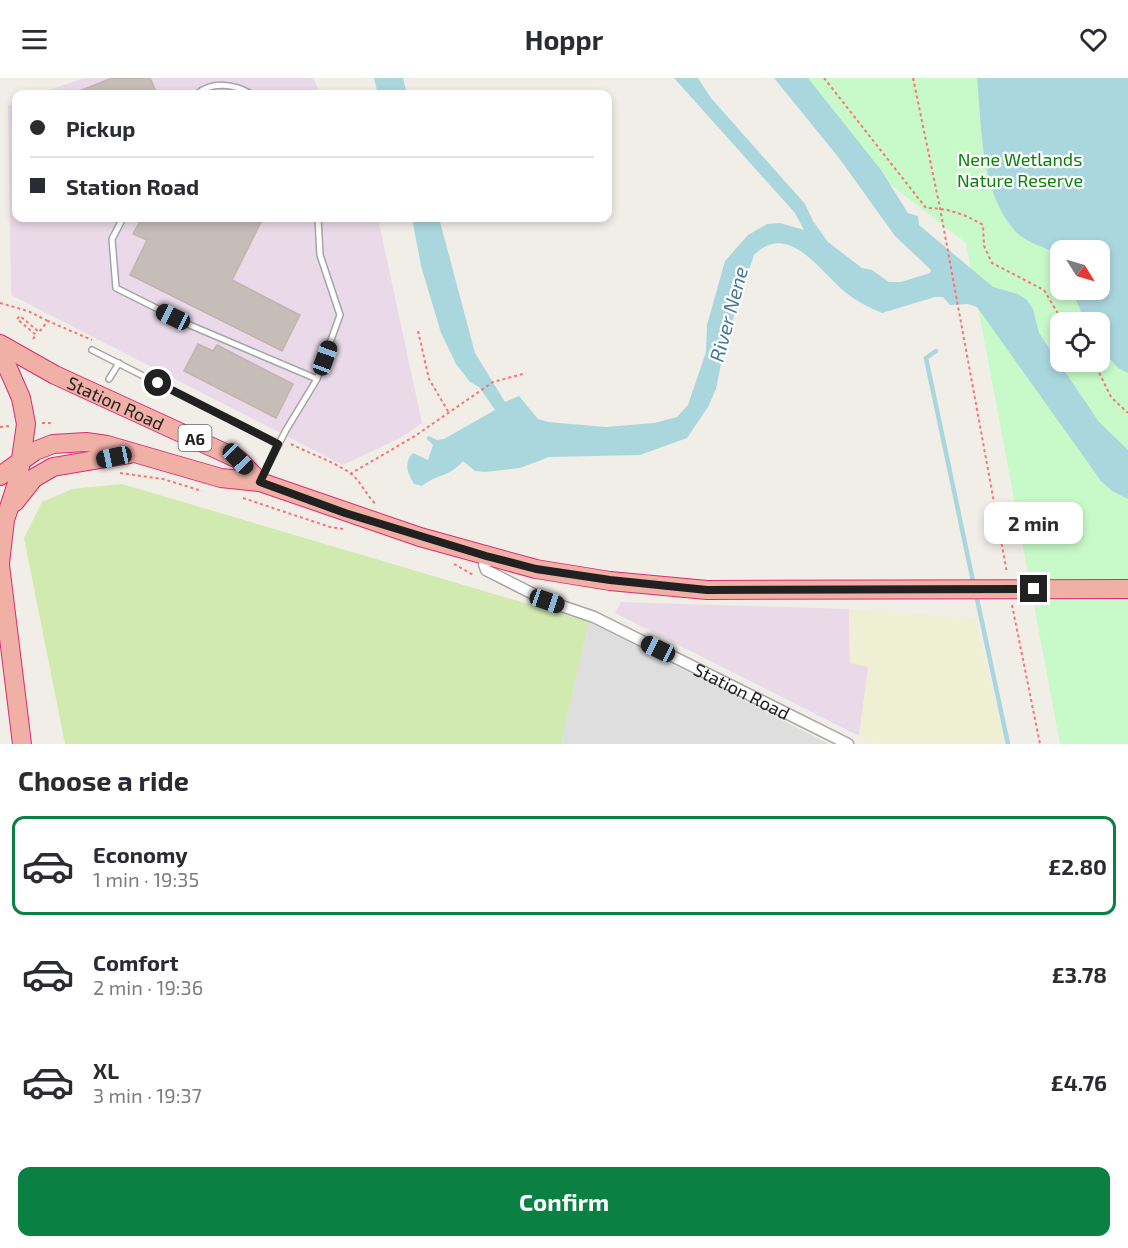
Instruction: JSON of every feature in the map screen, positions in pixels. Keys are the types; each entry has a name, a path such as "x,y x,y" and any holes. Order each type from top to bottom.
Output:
{"highway":[{"name":"Station Road","path":"0,344 55,375 238,459 260,482"},
{"path":"0,350 21,399 24,417 21,461 7,512 0,564 22,744"},
{"name":"Station Road","path":"0,476 35,451 63,442 107,445 221,478 260,482 345,513 536,569 610,580 707,590 1128,589"},
{"name":"A6","path":"7,512 34,478 53,467 132,453"}],"street":[{"name":"Station Road","path":"486,556 484,564 486,570 508,583 547,601 594,617 848,744"}],"lane":[{"path":"202,90 222,84 239,90"},
{"path":"121,222 112,239 116,288 192,326 317,379"},
{"path":"260,482 278,444 317,379 340,315 320,255 318,222"},
{"path":"92,350 278,444"},
{"path":"109,379 119,363"}],"path":[{"path":"824,78 926,208 940,208 968,216 983,225 984,246 992,263 1044,290 1057,312"},
{"path":"913,78 940,208 1008,583"},
{"path":"0,303 28,311 48,321"},
{"path":"33,339 36,335 17,319 20,316 39,332"},
{"path":"418,331 429,379 449,413"},
{"path":"1099,372 1111,397 1128,413"},
{"path":"350,474 449,413 493,382 526,373"},
{"path":"40,423 50,423 51,429"},
{"path":"0,427 10,426"},
{"path":"111,472 163,479 191,489 211,491"},
{"path":"242,497 330,527 350,530"},
{"path":"1010,595 1040,744"}],"shaded area":[{"path":"84,78 313,78 319,90 50,90"},
{"path":"12,104 12,222 379,222 422,423 402,437 343,465 11,295 8,105"},
{"path":"621,602 849,609 850,663 869,666 859,736 615,613"},
{"path":"589,622 829,744 561,744"}],"green space":[{"name":"Nene Wetlands Nature Reserve","path":"808,78 1128,78 1128,744 1060,744 966,243 891,185"},
{"path":"122,484 589,622 561,744 65,744 24,538 42,502 72,489"},
{"path":"849,609 975,618 1006,744 876,744 859,736 868,667 850,663"}],"water":[{"path":"374,78 403,78 406,90 377,90"},
{"name":"River Nene","path":"674,78 698,78 711,98 805,204 813,221 828,242 862,268 872,270 889,282 901,282 930,273 931,270 895,236 839,158 774,78 808,78 881,170 908,213 918,216 919,225 993,287 1018,294 1027,300 1033,309 1039,333 1050,349 1050,372 1065,372 1099,422 1128,450 1128,499 1112,491 1101,481 977,307 968,304 950,305 943,297 935,297 882,313 849,295 802,252 779,243 767,246 754,255 725,344 716,389 708,407 687,438 640,455 549,457 520,468 485,472 475,471 463,461 453,470 422,486 414,484 408,472 408,461 413,453 428,460 433,445 426,438 429,436 437,440 444,439 495,410 479,387 470,382 456,364 441,333 421,266 413,222 440,222 475,353 505,402 519,396 538,419 548,422 606,427 654,423 677,417 688,405 706,352 707,325 725,261 748,235 767,224 780,223 804,230 795,213"},
{"path":"977,78 1128,78 1128,373 1118,368 1110,359 1110,312 1081,312 1076,300 1110,300 1110,240 1050,240 1050,250 1021,236 1004,216 995,199 982,138"}],"building":[{"path":"112,78 150,78 155,90 82,90"},
{"path":"140,222 261,222 232,280 300,315 282,351 130,275 147,240 133,234"},
{"path":"198,344 213,351 217,345 293,384 276,418 184,371"}],"waterway":[{"path":"936,351 926,358 974,586"},
{"path":"976,594 1008,744"}],"route":[{"path":"158,383 278,444 260,482 420,537 536,569 658,586 707,590 1034,589"}]}
